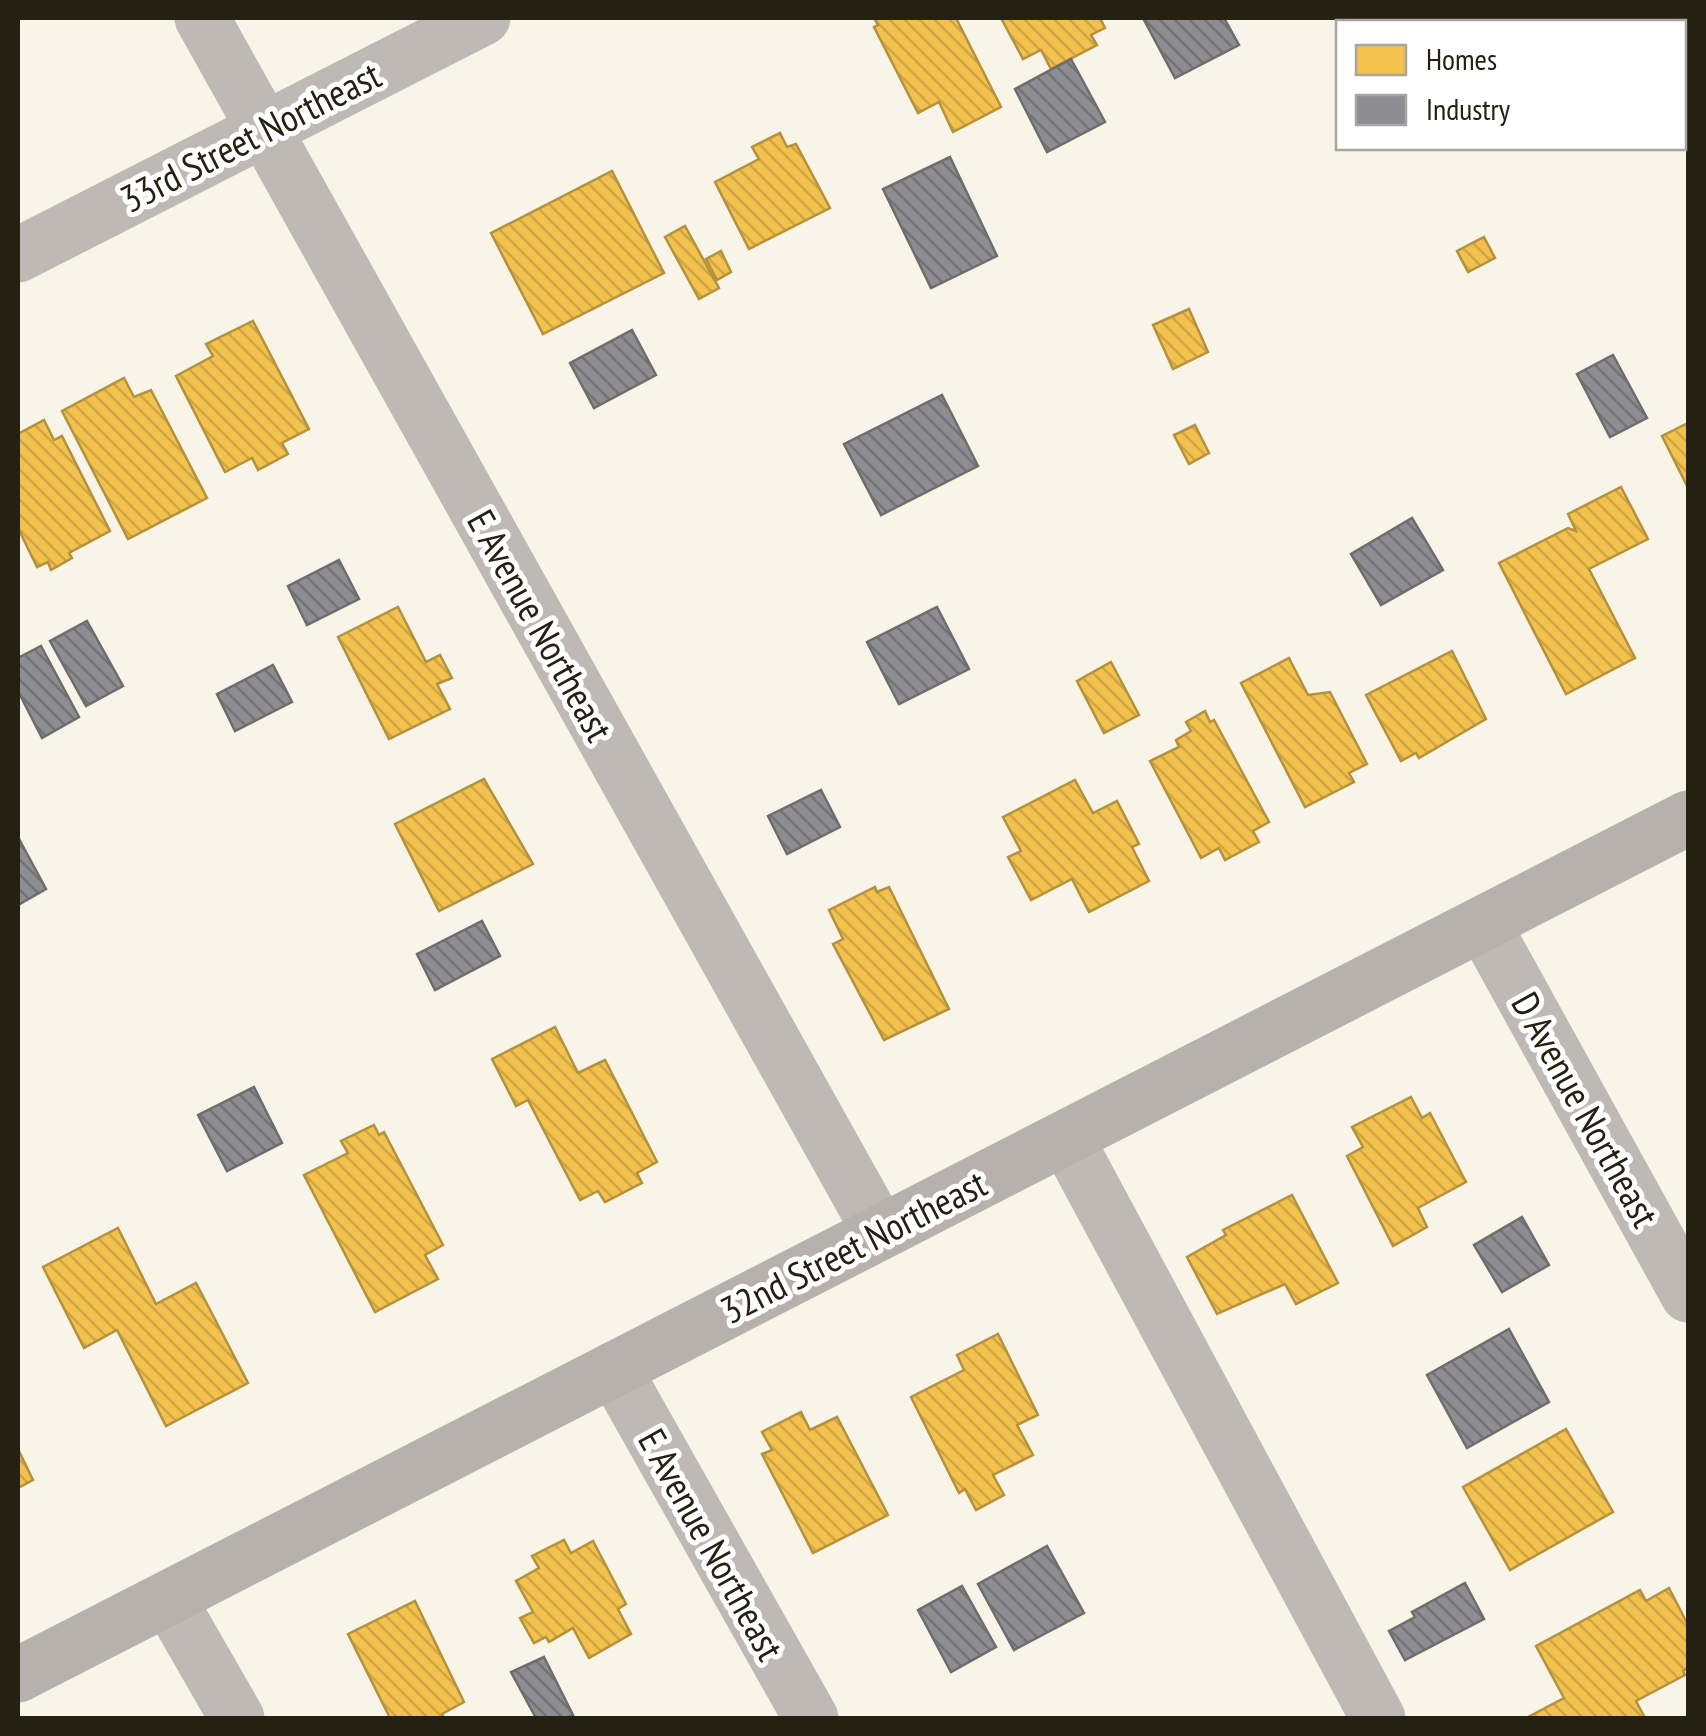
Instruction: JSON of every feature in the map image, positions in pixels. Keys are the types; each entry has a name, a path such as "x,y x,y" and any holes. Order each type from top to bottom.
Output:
{"main road":[{"name":"32nd Street Northeast","path":"18,1675 1688,818"}],"street":[{"name":"E Avenue Northeast","path":"202,18 880,1232"},
{"name":"33rd Street Northeast","path":"18,255 484,18"},
{"name":"D Avenue Northeast","path":"1483,924 1688,1295"},
{"path":"1066,1138 1378,1718"},
{"name":"E Avenue Northeast","path":"614,1369 811,1718"},
{"path":"168,1598 237,1718"}],"building: Homes":[{"path":"874,18 956,18 1001,107 953,132 939,102 918,113 874,27 878,25"},
{"path":"1001,18 1100,18 1105,28 1091,35 1097,45 1051,69 1041,50 1023,59"},
{"path":"780,133 787,147 796,144 830,208 749,249 715,182 759,159 752,147"},
{"path":"612,171 664,273 543,334 491,233"},
{"path":"685,226 719,288 699,299 665,237"},
{"path":"1484,237 1495,258 1468,272 1457,251"},
{"path":"721,251 731,272 717,280 706,259"},
{"path":"1189,309 1208,352 1173,369 1153,325"},
{"path":"253,321 309,429 282,443 288,454 258,470 252,458 225,472 176,376 213,356 206,344"},
{"path":"124,378 134,397 151,390 207,498 128,539 62,411"},
{"path":"44,420 54,440 62,436 110,531 69,553 72,558 51,570 48,562 37,567 18,528 18,434"},
{"path":"1688,423 1688,488 1662,436"},
{"path":"1195,425 1209,453 1189,464 1174,435"},
{"path":"1621,487 1648,539 1589,569 1635,658 1566,694 1499,563 1568,528 1576,531 1568,514"},
{"path":"398,607 426,662 440,655 452,678 437,684 450,709 389,739 338,637"},
{"path":"1452,651 1486,719 1419,758 1416,753 1401,761 1366,695"},
{"path":"1289,658 1308,695 1330,692 1367,764 1349,773 1354,782 1305,807 1241,683"},
{"path":"1111,662 1139,715 1104,733 1077,681"},
{"path":"1205,711 1210,722 1214,720 1269,822 1253,831 1259,842 1225,860 1219,848 1201,858 1150,761 1179,747 1176,740 1191,731 1186,722"},
{"path":"484,779 533,864 439,911 395,824"},
{"path":"1075,780 1093,813 1117,801 1139,844 1132,847 1149,881 1089,912 1072,879 1031,900 1008,857 1021,851 1003,817"},
{"path":"875,887 877,892 889,887 949,1009 884,1040 833,944 843,939 829,910"},
{"path":"555,1027 578,1073 605,1060 657,1162 637,1173 642,1183 605,1202 598,1191 580,1200 528,1100 516,1106 492,1059"},
{"path":"1411,1097 1422,1118 1430,1113 1466,1182 1418,1208 1427,1227 1393,1246 1347,1156 1363,1147 1352,1127"},
{"path":"374,1125 379,1135 384,1132 443,1245 425,1255 438,1279 375,1312 304,1175 348,1153 341,1141"},
{"path":"1292,1195 1338,1283 1296,1304 1285,1284 1217,1314 1187,1257 1226,1235 1223,1230"},
{"path":"118,1228 156,1304 196,1283 248,1383 166,1426 117,1330 84,1348 43,1267"},
{"path":"998,1334 1038,1415 1017,1425 1033,1455 993,1475 1004,1495 976,1510 965,1489 959,1493 911,1397 964,1370 957,1355"},
{"path":"801,1412 810,1430 837,1417 888,1515 813,1553 762,1454 772,1450 762,1432"},
{"path":"1566,1429 1613,1512 1510,1570 1463,1487"},
{"path":"18,1449 33,1480 18,1488"},
{"path":"564,1540 571,1553 593,1541 626,1604 618,1609 631,1634 589,1658 573,1628 549,1642 546,1637 534,1643 520,1618 533,1612 516,1581 539,1568 532,1556"},
{"path":"1669,1588 1688,1625 1688,1668 1683,1671 1685,1675 1636,1701 1645,1718 1526,1718 1564,1698 1536,1646 1640,1590 1646,1601"},
{"path":"415,1601 464,1702 442,1714 444,1718 390,1718 348,1634"}],"building: Industry":[{"path":"1224,18 1239,45 1175,78 1144,20"},
{"path":"1071,59 1105,122 1047,152 1015,89"},
{"path":"950,157 997,256 931,288 883,189"},
{"path":"632,330 656,375 594,408 570,363"},
{"path":"1613,355 1647,418 1610,437 1577,374"},
{"path":"942,395 978,466 881,515 844,444"},
{"path":"1412,518 1443,570 1381,605 1351,554"},
{"path":"339,560 359,599 307,625 288,586"},
{"path":"937,607 969,669 899,704 867,642"},
{"path":"87,621 123,686 86,706 50,641"},
{"path":"41,646 79,717 42,738 18,691 18,658"},
{"path":"273,665 292,702 235,731 217,694"},
{"path":"821,790 840,827 787,854 768,816"},
{"path":"18,837 46,889 18,905"},
{"path":"482,921 500,956 435,990 417,954"},
{"path":"254,1087 282,1143 227,1171 198,1115"},
{"path":"1522,1217 1549,1265 1502,1292 1474,1245"},
{"path":"1509,1329 1549,1402 1467,1448 1427,1375"},
{"path":"1047,1546 1084,1613 1014,1650 978,1584"},
{"path":"1465,1583 1484,1619 1405,1660 1389,1631 1415,1617 1412,1612"},
{"path":"962,1586 996,1647 951,1672 918,1610"},
{"path":"544,1657 573,1715 566,1718 536,1718 511,1672"}]}
